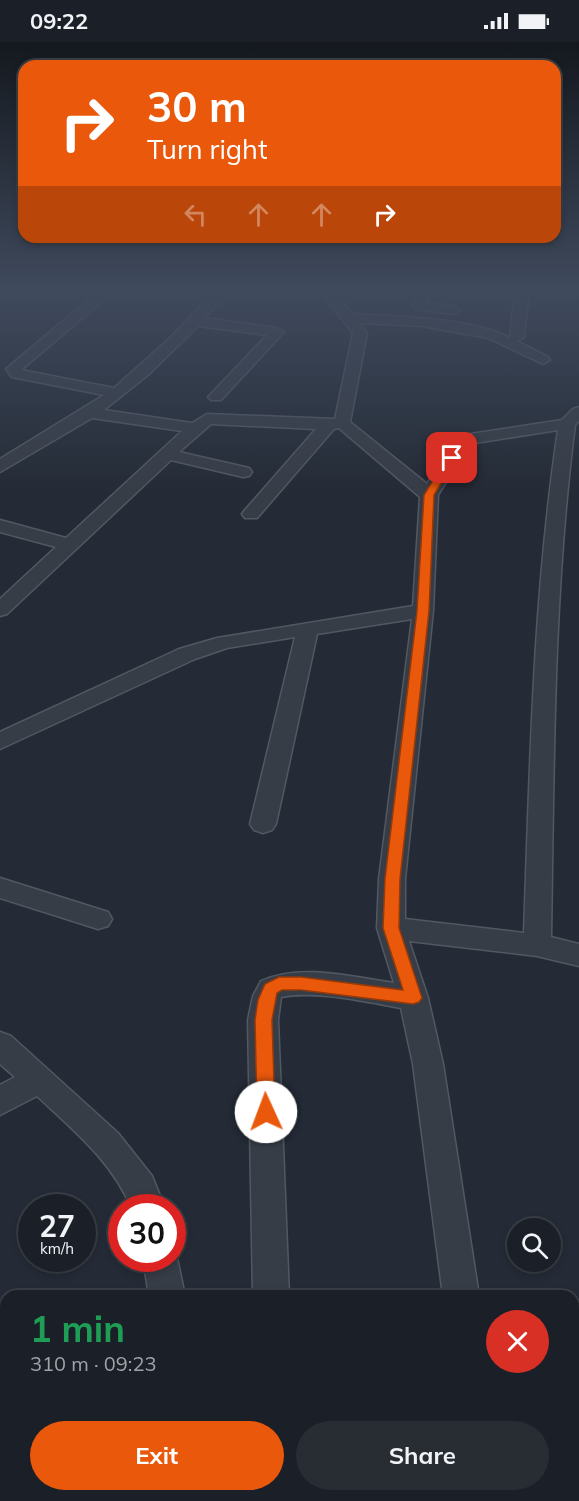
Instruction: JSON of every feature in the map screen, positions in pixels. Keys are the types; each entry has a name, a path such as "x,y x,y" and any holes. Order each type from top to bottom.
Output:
{"street":[{"path":"26,358 13,369 14,373 117,393"},
{"path":"3,462 89,413 117,393 155,358"},
{"path":"216,397 253,358"},
{"path":"251,514 335,424 353,358"},
{"path":"539,358 543,360"},
{"path":"89,413 195,428"},
{"path":"460,1290 428,1064 413,998 391,928 393,879 423,611 429,495 463,440 573,418 555,512 544,682 537,945"},
{"path":"0,609 207,419 335,424 429,495"},
{"path":"167,454 243,472"},
{"path":"0,525 70,545"},
{"path":"0,741 187,654 224,642 423,611"},
{"path":"263,824 308,628"},
{"path":"0,888 98,919"},
{"path":"391,928 537,945 579,955"},
{"path":"271,1290 263,1020 266,1000 271,989 279,983 301,983 413,998"},
{"path":"0,1045 112,1146 145,1194"},
{"path":"0,1101 38,1080"},
{"path":"163,1272 166,1290"}],"route":[{"path":"266,1112 263,1020 266,1000 271,989 279,983 301,983 413,998 391,928 393,879 423,611 429,495 452,458"}]}
